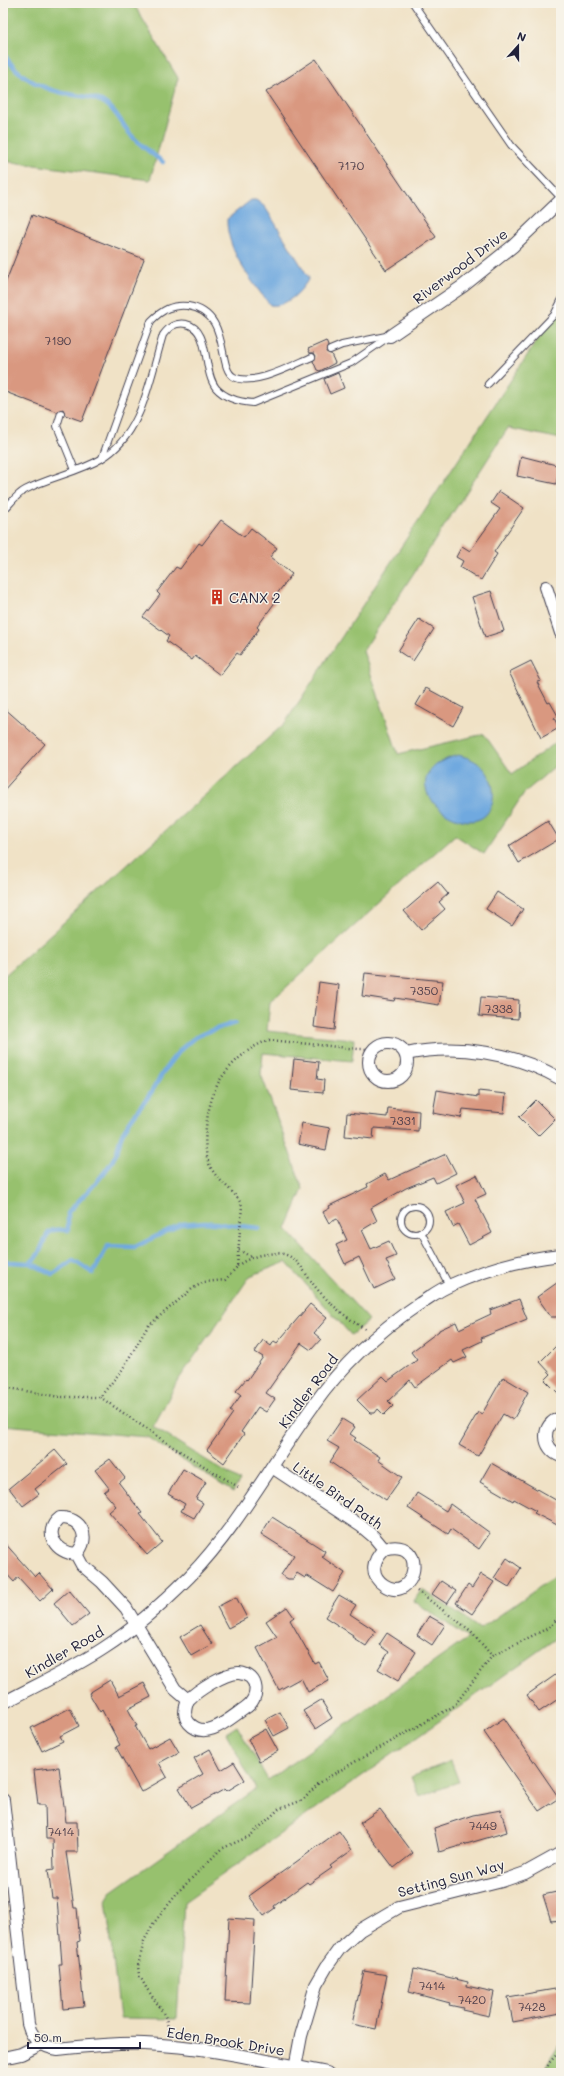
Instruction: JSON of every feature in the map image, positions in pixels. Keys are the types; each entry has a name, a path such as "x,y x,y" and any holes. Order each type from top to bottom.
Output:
{"street":[{"name":"Riverwood Drive","path":"390,336 463,286 513,246 561,199"},
{"path":"546,587 561,633"},
{"path":"392,1043 401,1047 406,1054 408,1063 405,1072 395,1080 387,1081 378,1078 372,1072 370,1057 374,1049 380,1045 392,1043"},
{"path":"406,1054 425,1050 451,1050 496,1054 541,1068 561,1079"},
{"name":"Kindler Road","path":"3,1703 104,1648 137,1625 190,1576 214,1549 336,1375 376,1336 395,1321 449,1285 498,1267 539,1257 561,1255"},
{"path":"561,1418 556,1419 549,1425 545,1435 546,1443 551,1451 561,1456"},
{"name":"Little Bird Path","path":"272,1467 361,1526 374,1537 384,1549"},
{"name":"Little Bird Path","path":"392,1547 402,1549 410,1555 414,1564 414,1572 411,1580 404,1586 396,1588 387,1587 379,1582 374,1574 374,1564 377,1556 384,1549 392,1547"},
{"path":"76,1554 82,1565 102,1582 122,1603 137,1625 175,1689 188,1700"},
{"path":"232,1674 246,1675 252,1679 256,1687 257,1694 248,1706 214,1728 205,1731 197,1729 189,1723 185,1717 185,1708 188,1700 195,1693 232,1674"},
{"path":"3,1800 7,1883 28,2024 30,2032 41,2044 21,2054 3,2058"},
{"name":"Setting Sun Way","path":"295,2070 301,2036 316,1985 340,1948 360,1930 399,1907 502,1881 525,1873 561,1853"},
{"name":"Eden Brook Drive","path":"41,2044 58,2049 115,2044 172,2046 248,2056 295,2070 327,2073"}],"lane":[{"path":"413,3 511,145 561,199"},
{"path":"488,384 554,315 561,301"},
{"path":"101,459 151,321 160,312 170,307 183,305 196,307 208,315 217,328 227,370 233,377 243,380 261,378 312,357"},
{"path":"3,511 24,490 101,459 124,440 133,427 163,335 170,327 179,323 188,324 198,330 203,340 209,375 216,388 227,397 242,402 253,403 350,363 390,336"},
{"path":"330,350 342,345 390,336"},
{"path":"61,413 57,426 75,470"},
{"path":"410,1207 419,1207 426,1212 428,1226 421,1232 412,1234 402,1226 403,1213 410,1207"},
{"path":"421,1232 449,1285"}],"path":[{"path":"237,1267 242,1214 240,1200 218,1179 210,1168 205,1151 205,1134 213,1097 220,1081 227,1071 261,1042 270,1040 358,1049 374,1049"},
{"path":"239,1250 251,1257"},
{"path":"100,1397 122,1370 148,1326 192,1289 204,1282 225,1280 237,1267 251,1257 279,1252 291,1256 332,1305 346,1317 376,1336"},
{"path":"3,1387 60,1397 100,1397 173,1447 240,1488"},
{"path":"411,1580 419,1594 471,1631 492,1656"},
{"path":"172,2046 166,2018 139,1975 138,1966 144,1941 165,1906 221,1849 250,1836 279,1809 303,1800 318,1784 330,1776 454,1706 492,1656 538,1633 561,1615"},
{"path":"544,2073 550,2062 561,2050"}],"green space":[{"path":"3,3 133,3 178,78 150,180 3,161"},
{"path":"561,304 561,439 508,428 363,651 398,754 484,734 512,774 561,739 561,761 524,793 484,854 455,835 270,1002 267,1031 354,1039 352,1061 263,1053 261,1074 303,1189 286,1229 369,1320 351,1335 286,1262 250,1276 177,1382 153,1427 240,1481 233,1492 147,1437 3,1425 3,977 285,723"},
{"path":"561,1572 561,1635 184,1902 177,2019 120,2018 106,1900 111,1892 256,1789 226,1733 237,1726 268,1780 468,1638 414,1601 422,1589 480,1629"},
{"path":"451,1761 459,1782 419,1797 411,1777"},
{"path":"561,2042 561,2073 542,2073"}],"water":[{"path":"251,200 256,200 265,207 309,278 293,298 282,304 270,305 241,265 231,242 227,219"},
{"path":"458,755 469,758 484,769 493,787 493,800 491,806 488,812 477,820 463,820 448,815 435,804 427,792 426,778 436,765"}],"building":[{"path":"316,59 436,237 386,270 266,92"},
{"path":"32,215 144,259 82,421 65,415 63,409 57,412 3,391 3,289"},
{"path":"326,341 328,346 326,352 331,354 335,363 320,371 317,370 313,361 316,356 314,353 310,353 308,349"},
{"path":"338,373 344,388 330,394 324,379"},
{"path":"521,456 560,466 556,484 517,476"},
{"path":"499,491 524,508 494,552 497,554 481,580 460,567 463,561 456,557 462,546 470,551 500,509 491,503"},
{"name":"CANX 2","path":"221,520 244,537 251,528 277,548 270,557 292,574 273,599 276,601 257,627 259,629 240,655 237,653 220,675 195,656 192,660 166,641 169,636 143,617 160,595 157,592 176,567 180,569 199,543 202,545"},
{"path":"491,591 504,631 485,637 472,597"},
{"path":"419,619 434,629 413,661 398,651"},
{"path":"531,661 541,681 537,682 548,703 550,702 558,716 554,718 559,728 541,738 509,672"},
{"path":"426,688 463,708 453,726 416,705"},
{"path":"3,707 45,744 3,791"},
{"path":"548,821 559,839 519,863 509,846"},
{"path":"438,882 448,894 439,902 445,909 421,930 404,911"},
{"path":"497,892 523,909 512,926 486,909"},
{"path":"365,973 443,981 439,1005 395,998 394,1001 362,996"},
{"path":"319,982 339,985 334,1030 314,1027"},
{"path":"481,997 519,1000 518,1019 479,1016"},
{"path":"294,1059 319,1062 317,1079 324,1080 323,1093 291,1090"},
{"path":"437,1090 478,1097 478,1091 506,1094 504,1113 463,1109 461,1118 433,1113"},
{"path":"536,1100 555,1119 538,1136 519,1117"},
{"path":"388,1108 419,1111 418,1131 374,1128 373,1139 345,1136 347,1113 387,1117"},
{"path":"302,1123 330,1128 326,1150 298,1144"},
{"path":"446,1154 456,1173 436,1183 433,1177 406,1188 371,1208 377,1221 362,1230 371,1249 389,1241 396,1256 386,1260 395,1279 374,1289 359,1257 345,1264 336,1245 347,1240 337,1219 329,1223 323,1212 330,1208 329,1206 368,1187 367,1184 385,1174 389,1180"},
{"path":"477,1175 486,1194 475,1199 492,1233 469,1245 458,1224 453,1227 446,1212 465,1203 456,1185"},
{"path":"561,1280 561,1314 556,1317 551,1317 537,1297"},
{"path":"519,1299 527,1319 481,1338 482,1341 463,1350 467,1357 454,1363 452,1360 415,1387 410,1380 388,1401 393,1406 384,1415 378,1409 375,1413 370,1413 357,1400 383,1376 388,1381 417,1360 411,1352 439,1330 456,1322 459,1329 491,1314 490,1310"},
{"path":"310,1304 327,1318 314,1333 321,1339 311,1350 301,1343 266,1393 275,1399 266,1412 258,1407 241,1432 244,1434 224,1463 207,1450 233,1413 230,1411 241,1395 236,1391 246,1379 247,1380 263,1357 255,1352 263,1340 271,1346 274,1341 277,1343"},
{"path":"561,1341 561,1396 545,1380 551,1374 540,1362"},
{"path":"503,1377 528,1392 513,1420 503,1414 478,1456 459,1445 478,1412 482,1414"},
{"path":"342,1419 355,1427 350,1434 356,1438 354,1440 380,1457 378,1460 402,1477 386,1500 330,1462 339,1448 327,1441"},
{"path":"55,1450 67,1464 35,1489 39,1494 23,1506 9,1488"},
{"path":"110,1459 125,1478 119,1483 142,1513 140,1514 162,1542 147,1555 109,1512 116,1506 104,1492 109,1488 95,1470"},
{"path":"491,1463 561,1503 561,1527 534,1513 536,1511 514,1499 513,1501 480,1482"},
{"path":"183,1469 206,1482 196,1499 203,1503 194,1518 181,1511 185,1504 168,1494"},
{"path":"417,1493 446,1511 450,1504 490,1533 479,1549 451,1529 448,1534 408,1508"},
{"path":"272,1517 325,1551 322,1557 345,1573 333,1592 306,1575 305,1578 297,1573 293,1579 288,1579 281,1575 294,1555 261,1534"},
{"path":"3,1541 35,1577 39,1573 53,1589 40,1601 18,1577 14,1582 3,1570"},
{"path":"507,1558 521,1568 509,1587 494,1578"},
{"path":"481,1574 494,1582 472,1614 456,1603 468,1585 472,1588"},
{"path":"441,1581 456,1591 447,1604 432,1594"},
{"path":"69,1590 89,1614 73,1626 54,1603"},
{"path":"339,1595 356,1605 350,1614 376,1631 366,1646 352,1637 353,1635 325,1617"},
{"path":"236,1597 247,1618 228,1628 217,1607"},
{"path":"287,1607 294,1617 290,1620 315,1664 319,1662 329,1681 308,1692 301,1678 279,1690 257,1648 277,1637 266,1621"},
{"path":"429,1616 445,1625 432,1645 417,1635"},
{"path":"200,1625 212,1644 191,1656 180,1637"},
{"path":"387,1633 416,1652 398,1681 378,1669 389,1652 379,1645"},
{"path":"561,1671 561,1697 539,1712 527,1695"},
{"path":"110,1680 119,1696 144,1683 151,1697 128,1709 137,1726 135,1726 148,1749 170,1737 179,1752 159,1763 167,1777 141,1792 116,1747 120,1745 102,1710 100,1712 89,1693"},
{"path":"321,1700 332,1718 315,1729 303,1711"},
{"path":"70,1708 79,1726 60,1736 63,1741 42,1751 31,1728"},
{"path":"280,1712 289,1728 274,1736 265,1720"},
{"path":"504,1718 559,1798 539,1811 484,1732"},
{"path":"266,1729 278,1751 259,1761 248,1739"},
{"path":"210,1749 221,1770 234,1762 245,1780 227,1791 225,1789 191,1808 179,1788 203,1774 194,1758"},
{"path":"59,1767 66,1822 77,1822 78,1852 66,1852 74,1908 77,1908 80,1941 77,1942 84,2007 63,2009 59,1964 62,1964 57,1898 52,1898 48,1870 54,1869 53,1839 46,1839 45,1805 38,1805 34,1770"},
{"path":"380,1809 413,1853 394,1868 360,1823"},
{"path":"501,1810 507,1832 439,1852 434,1828 473,1815"},
{"path":"339,1831 352,1850 330,1866 332,1868 309,1884 307,1882 274,1906 275,1908 264,1916 249,1896"},
{"path":"561,1891 561,1920 551,1921 543,1895"},
{"path":"229,1918 255,1920 250,2003 225,2002"},
{"path":"414,1969 468,1982 467,1986 494,1992 489,2016 462,2010 463,2008 449,2005 450,2003 409,1992"},
{"path":"364,1971 387,1975 376,2029 352,2024"},
{"path":"561,1988 561,2013 513,2022 508,1997"}],"waterway":[{"path":"3,53 16,70 43,87 63,93 94,99 106,104 113,110 135,139 163,162"},
{"path":"30,1263 40,1251 48,1234 59,1229 68,1231 68,1212 106,1170 116,1154 125,1128 182,1048 198,1036 235,1023"},
{"path":"3,1260 9,1262 30,1263 53,1274 73,1260 93,1273 108,1246 135,1247 181,1224 205,1222 259,1228"}],"place":[{"name":"CANX 2","path":"217,597"}]}
